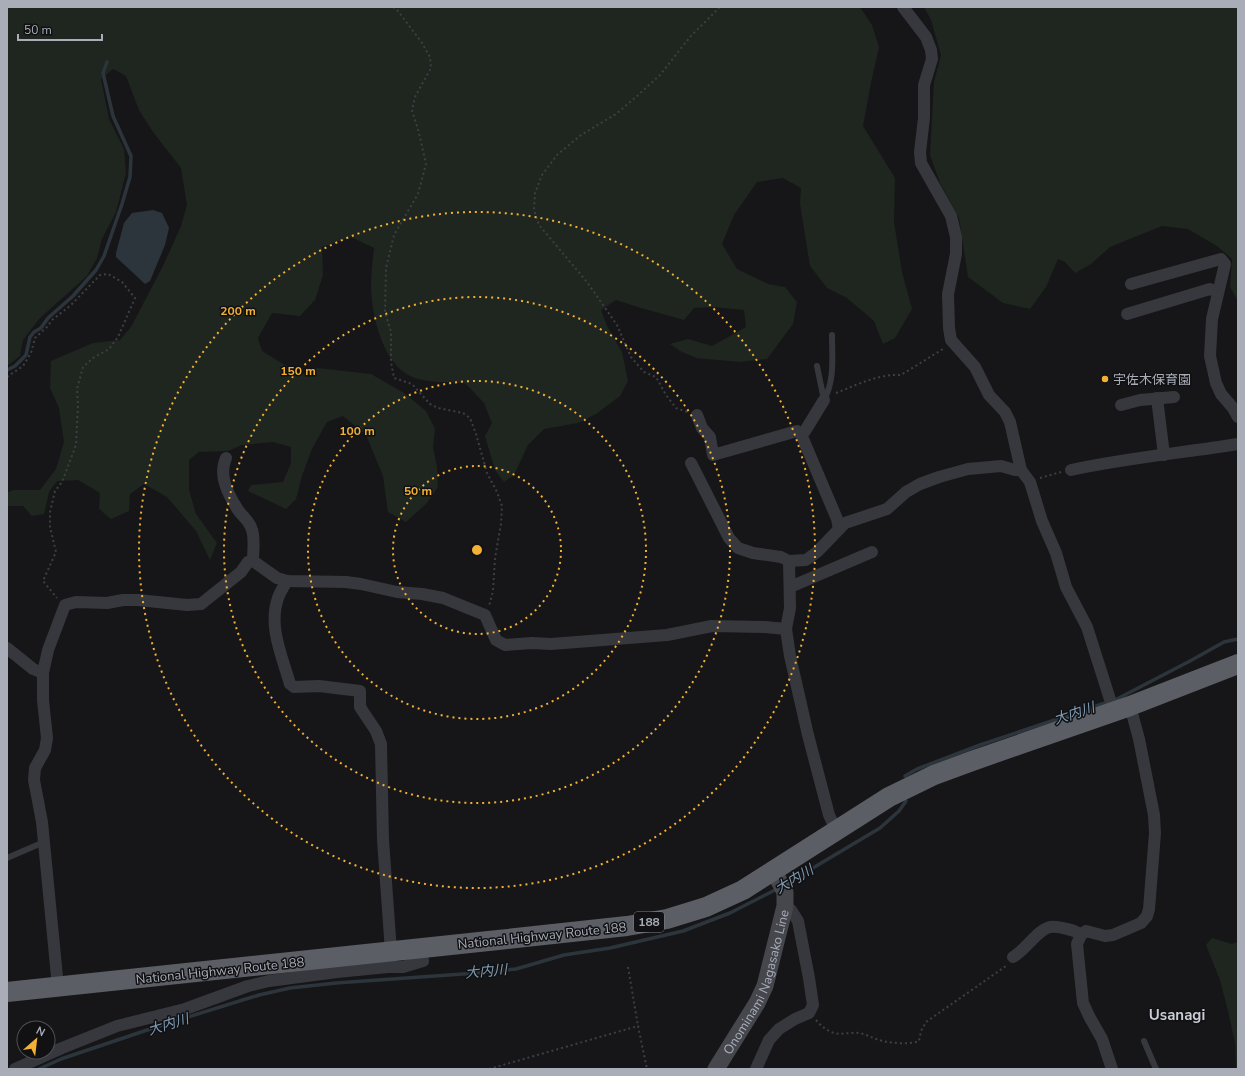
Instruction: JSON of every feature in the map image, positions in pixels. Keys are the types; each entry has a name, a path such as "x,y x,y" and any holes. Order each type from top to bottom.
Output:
{"highway":[{"name":"National Highway Route 188","path":"7,992 627,926 667,919 706,907 743,890 780,887 836,830 889,797 934,775 1122,709 1238,664"}],"main road":[{"name":"Onominami Nagasako Line","path":"716,1069 757,1003 765,986 780,887"}],"street":[{"path":"903,7 926,37 931,50 932,59 924,85 924,118 920,152 921,163 951,216 956,237 956,254 948,294 949,328 953,344 974,367 989,395 1005,412 1010,422 1021,470 1030,482 1042,521 1056,553 1066,587 1087,627 1122,709 1139,739 1154,815 1149,909 1147,916 1141,923 1113,935 1105,936 1086,931 1081,935 1077,944 1083,1003 1102,1039 1112,1069"},
{"path":"1131,284 1222,259 1225,264 1212,320 1210,356 1216,383 1221,394 1233,408 1238,417"},
{"path":"1127,314 1210,289 1218,292"},
{"path":"1122,405 1140,400 1174,397"},
{"path":"1157,398 1164,455"},
{"path":"801,434 805,431 824,400"},
{"path":"697,415 702,428 710,437 713,455 785,433 797,431 801,434 836,519 838,529"},
{"path":"1071,470 1108,462 1132,460 1238,444"},
{"path":"226,458 223,465 223,477 238,510 248,522 252,530 254,539 253,561"},
{"path":"691,463 729,538 738,548 753,553 782,557 788,560 806,560 817,552 845,523 887,509 906,492 920,484 968,469 989,466 1001,466 1021,470"},
{"path":"790,587 872,552"},
{"path":"788,560 790,608 786,629 790,656 808,735 829,815 836,830"},
{"path":"253,561 278,578 287,581 346,582 397,592 422,594 443,598 485,615 496,640 505,645 532,643 552,644 667,635 712,626 786,629"},
{"path":"58,987 42,822 34,780 35,768 45,750 47,738 43,700 43,673 48,650 64,605 76,602 106,603 123,600 187,605 201,604 241,572 248,562 253,561"},
{"path":"287,581 278,598 275,614 275,634 290,684 294,687 320,686 360,691 360,707 376,731 382,744 382,840 391,952"},
{"path":"7,648 33,669 43,673"},
{"path":"756,1069 769,1040 780,1029 795,1019 809,1013 813,1005 798,921 780,887"},
{"path":"1013,957 1020,953 1038,935 1049,927 1076,931 1081,935"},
{"path":"15,1069 117,1026 185,1009 248,986 269,981 337,972 403,967 423,961 422,948"}],"lane":[{"path":"824,400 832,379 832,335"},
{"path":"817,366 824,400"},
{"path":"7,858 44,842"},
{"path":"1144,1041 1156,1069"}],"path":[{"path":"393,7 398,11 422,43 430,57 431,68 415,97 412,110 426,164 418,194 394,235 386,268 384,312 391,332 391,362 394,378 412,384 430,404 438,408 464,413 470,418 476,434 487,473 497,492 502,506 501,524 495,558 493,591 490,604 485,615"},
{"path":"697,415 676,408 666,395 656,377 644,372 631,357 617,325 591,288 539,225 534,210 535,193 542,175 557,155 581,135 616,114 636,97 660,75 690,37 720,7"},
{"path":"7,377 23,366 32,353 36,338 52,320 71,305 100,275 108,274 122,282 135,298 118,337 109,349 83,367 77,389 78,405 76,445 62,482 55,491 50,512 50,527 56,552 44,581 64,605"},
{"path":"824,400 833,394 872,378 901,375 941,349 953,344"},
{"path":"1030,482 1071,470"},
{"path":"809,1013 824,1028 834,1033 857,1033 887,1042 914,1043 919,1041 921,1031 926,1022 1006,966 1013,957"},
{"path":"628,967 647,1069"},
{"path":"489,1069 638,1026"}],"shaded area":[{"path":"7,7 860,7 872,25 879,47 863,126 895,178 894,222 902,272 912,309 895,338 883,344 874,321 847,298 827,288 810,266 800,204 801,188 783,178 757,182 734,215 722,244 737,269 768,284 785,287 797,302 793,324 767,359 740,362 696,358 680,351 670,344 688,339 712,346 746,327 744,310 714,307 694,308 684,320 616,300 601,310 607,326 622,352 628,381 620,396 596,414 578,423 544,429 528,445 514,475 504,482 495,470 485,436 492,423 484,403 465,383 430,381 419,379 407,374 397,366 388,354 377,326 372,297 371,280 374,248 351,237 322,247 323,275 315,300 300,316 272,313 258,338 262,351 301,375 317,368 371,374 404,393 426,411 435,429 433,447 437,467 438,487 426,504 406,522 388,512 383,476 366,435 343,416 327,422 312,449 302,476 296,499 286,509 248,491 251,485 283,482 291,463 291,447 273,442 242,445 228,451 199,452 189,460 189,490 196,514 217,543 210,560 196,531 167,497 144,484 130,494 129,511 111,519 99,509 100,493 78,480 57,481 49,492 44,514 32,516 23,506 7,506 7,493 13,490 40,490 56,469 64,442 59,408 50,388 51,361 93,343 120,340 131,327 163,266 181,226 187,205 181,168 153,132 139,110 126,76 113,69 101,79 109,119 124,149 126,173 116,212 102,239 97,258 87,276 39,319 23,340 20,356 7,366"},
{"path":"924,7 1238,7 1238,301 1230,287 1232,259 1217,246 1188,229 1162,226 1110,247 1091,264 1075,273 1065,262 1058,259 1046,287 1030,309 1003,303 968,277 959,218 940,183 930,155 934,82 941,55 931,20"},
{"path":"153,210 162,213 169,228 165,245 150,281 145,284 116,257 116,253 124,223 132,213"},
{"path":"1212,938 1232,944 1238,942 1238,1069 1236,1069 1235,1043 1220,980 1206,945"}],"waterway":[{"path":"7,370 15,366 26,355 30,337 34,332 41,328 48,318 73,296 96,270 104,256 122,204 130,177 131,156 113,116 103,73 107,62"},
{"name":"大内川","path":"905,776 917,769 980,745 1117,699 1224,642 1238,639"},
{"name":"大内川","path":"786,884 880,828 899,811 906,801"},
{"name":"大内川","path":"39,1069 61,1059 159,1026 259,995 290,988 336,983 516,969 564,955 610,948 683,931 730,913 777,889"}],"place":[{"name":"宇佐木保育園","path":"1105,379"}],"district":[{"name":"Usanagi","path":"1177,1015"}]}
